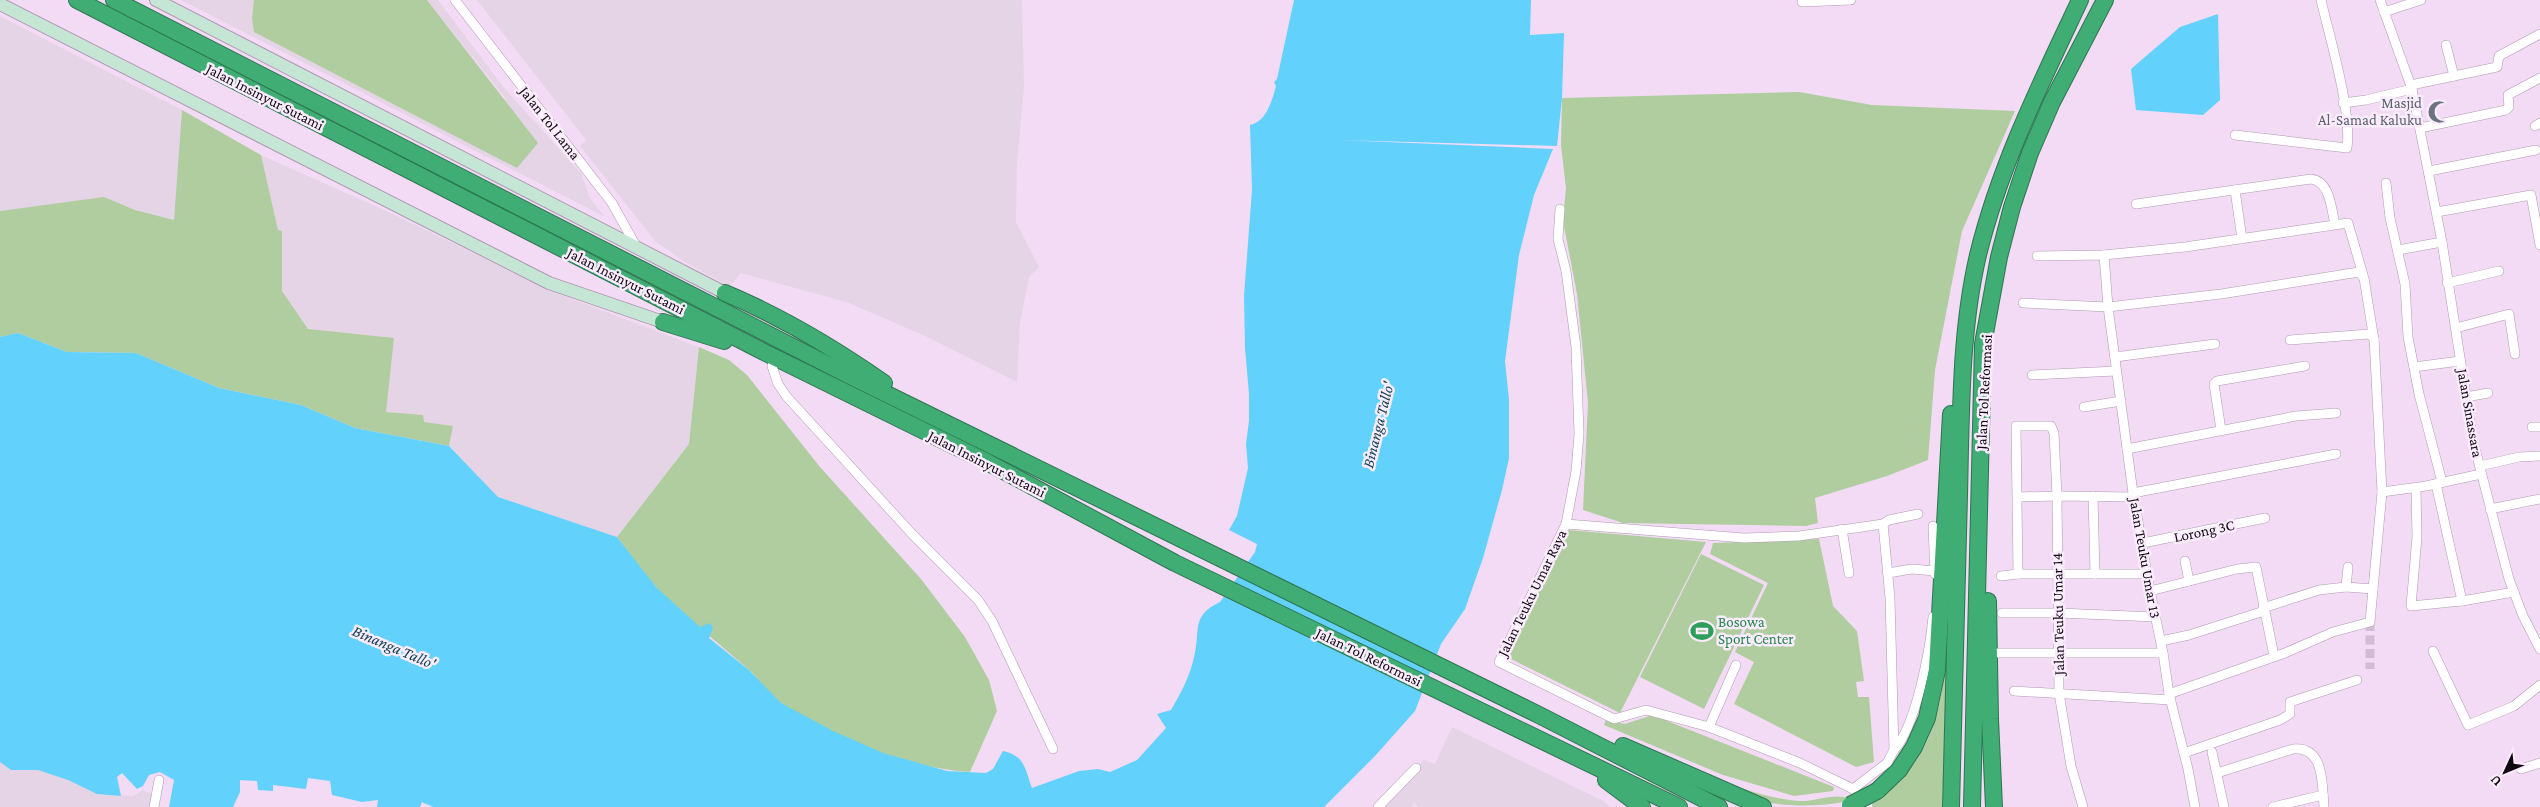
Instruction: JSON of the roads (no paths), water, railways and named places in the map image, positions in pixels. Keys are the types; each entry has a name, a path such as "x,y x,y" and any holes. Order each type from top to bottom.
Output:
{"highway":[{"name":"Jalan Insinyur Sutami","path":"77,0 768,354 987,462 1174,563"},
{"name":"Jalan Insinyur Sutami","path":"114,0 925,413 1183,539"},
{"name":"Jalan Tol Reformasi","path":"1951,807 1960,447 1966,323 1978,257 1992,201 2034,97 2080,0"},
{"name":"Jalan Tol Reformasi","path":"1972,807 1983,344 1999,257 2012,207 2030,153 2052,102 2105,0"},
{"path":"726,293 760,308 843,354 925,413"},
{"path":"663,322 768,354"},
{"path":"1847,806 1877,791 1899,770 1914,747 1927,718 1936,670 1951,408 1966,323"},
{"path":"1983,344 1990,719 1994,807"},
{"name":"Jalan Tol Reformasi","path":"1183,539 1539,715 1582,729 1723,800"},
{"name":"Jalan Tol Reformasi","path":"1174,563 1562,752"},
{"path":"1562,752 1612,783 1642,807"},
{"path":"1562,752 1679,807"},
{"path":"1723,800 1754,807"},
{"path":"1723,800 1763,807"}],"street":[{"path":"156,0 639,250 726,293"},
{"name":"Jalan Tol Lama","path":"455,0 612,203 639,250"},
{"path":"1802,2 1851,0"},
{"path":"2235,135 2300,141 2346,149 2348,138 2343,104 2322,0"},
{"name":"Jalan Sinassara","path":"2380,0 2412,87 2437,212 2472,441 2514,592 2523,616 2540,648"},
{"path":"2384,12 2421,0"},
{"path":"0,4 549,283 663,322"},
{"path":"2343,104 2498,67 2499,56 2540,34"},
{"path":"2446,45 2454,76"},
{"path":"2420,128 2506,110 2509,107 2509,94 2540,78"},
{"path":"2429,171 2536,150"},
{"path":"2136,204 2311,179 2318,180 2326,191 2334,224"},
{"path":"2386,183 2390,218 2405,284 2408,337 2462,600"},
{"path":"2236,190 2242,239"},
{"path":"2437,212 2531,195 2540,245"},
{"name":"Jalan Teuku Umar Raya","path":"1560,209 1558,239 1566,271 1576,347 1579,416 1576,471 1566,524 1499,662 1614,719 1646,710 1709,727 1800,763 1853,789 1868,807"},
{"path":"2014,691 2170,697 2333,632 2370,622 2382,492 2374,340 2348,224 2334,224 2242,239 2104,255 2037,256"},
{"path":"2398,250 2442,242"},
{"name":"Jalan Teuku Umar 13","path":"2104,255 2108,307 2134,495 2150,591 2164,653 2170,697 2184,753 2194,807"},
{"path":"2447,283 2499,271"},
{"path":"2023,303 2108,307 2221,294 2360,273"},
{"path":"2456,328 2509,314 2515,354"},
{"path":"2290,340 2369,334 2374,340"},
{"path":"2115,357 2215,344"},
{"path":"768,354 776,380 787,397 913,535 978,600 996,629 1054,749"},
{"path":"2414,367 2460,361"},
{"path":"2221,430 2214,384 2217,381 2305,366"},
{"path":"2032,375 2116,371"},
{"path":"2466,397 2488,393"},
{"path":"2084,407 2121,401"},
{"path":"2127,449 2296,416 2336,413"},
{"name":"Jalan Teuku Umar 14","path":"2018,498 2016,426 2050,426 2053,428 2057,496 2059,693 2071,766 2083,807"},
{"path":"2018,574 2018,498 2134,495 2336,454"},
{"path":"2382,492 2439,483 2519,457 2540,456"},
{"path":"2416,488 2417,537 2411,606 2514,592"},
{"path":"2093,496 2095,574"},
{"path":"2490,509 2540,499"},
{"path":"1566,524 1744,538 1799,536 1884,524 1889,520 1918,514"},
{"name":"Lorong 3C","path":"2143,543 2265,518"},
{"path":"1884,524 1888,573 1894,750"},
{"path":"1853,789 1887,763 1908,728 1918,698 1933,622 1934,526"},
{"path":"1842,529 1849,573"},
{"path":"2185,561 2189,580"},
{"path":"2150,591 2253,566 2258,571 2263,610 2274,656"},
{"path":"2346,587 2348,567"},
{"path":"1888,573 1912,569 1935,571"},
{"path":"2001,576 2018,574 2147,574"},
{"path":"2161,641 2189,635 2319,590 2346,587 2373,589"},
{"path":"2002,613 2058,612 2156,617"},
{"path":"2433,651 2468,725 2514,706 2540,685"},
{"path":"1995,653 2164,653"},
{"path":"1709,727 1736,665"},
{"path":"2184,753 2280,720 2290,714 2290,702 2357,680"},
{"path":"2217,773 2299,749 2317,758 2324,807"},
{"path":"2212,752 2224,807"},
{"path":"2521,769 2540,763"},
{"path":"1378,807 1416,768"},
{"path":"154,807 159,780"},
{"path":"2273,807 2323,795"}],"water":[{"name":"Binanga Tallo'","path":"1294,0 1531,0 1530,35 1564,33 1562,98 1557,146 1339,140 1553,149 1534,195 1519,255 1505,361 1509,400 1509,458 1483,558 1465,609 1441,644 1415,711 1375,756 1324,807 433,807 422,802 420,807 377,807 378,800 362,802 332,795 330,781 308,778 306,789 273,785 273,791 258,790 257,781 240,780 240,792 233,807 169,807 174,780 160,772 149,775 143,786 137,789 122,773 117,777 121,796 97,794 68,780 38,770 11,770 0,762 0,337 18,333 67,352 136,353 219,388 301,405 355,428 449,446 498,497 617,537 656,587 700,627 710,623 713,628 709,638 749,670 781,703 833,731 883,753 947,771 986,773 993,769 1003,751 1016,756 1024,765 1032,788 1079,771 1098,769 1110,772 1137,760 1166,728 1157,714 1171,710 1185,684 1194,657 1200,619 1211,607 1220,602 1255,552 1257,544 1229,530 1237,516 1248,468 1246,444 1249,421 1249,394 1245,348 1244,296 1252,190 1250,125 1260,120 1268,110 1276,86 1274,82 1277,79"},
{"path":"2218,14 2220,100 2203,115 2136,110 2131,69 2180,27"}],"tunnel":[{"path":"2370,622 2370,669"}],"place":[{"name":"Masjid Al-Samad Kaluku","path":"2439,112"},
{"name":"Bosowa Sport Center","path":"1702,631"}]}
